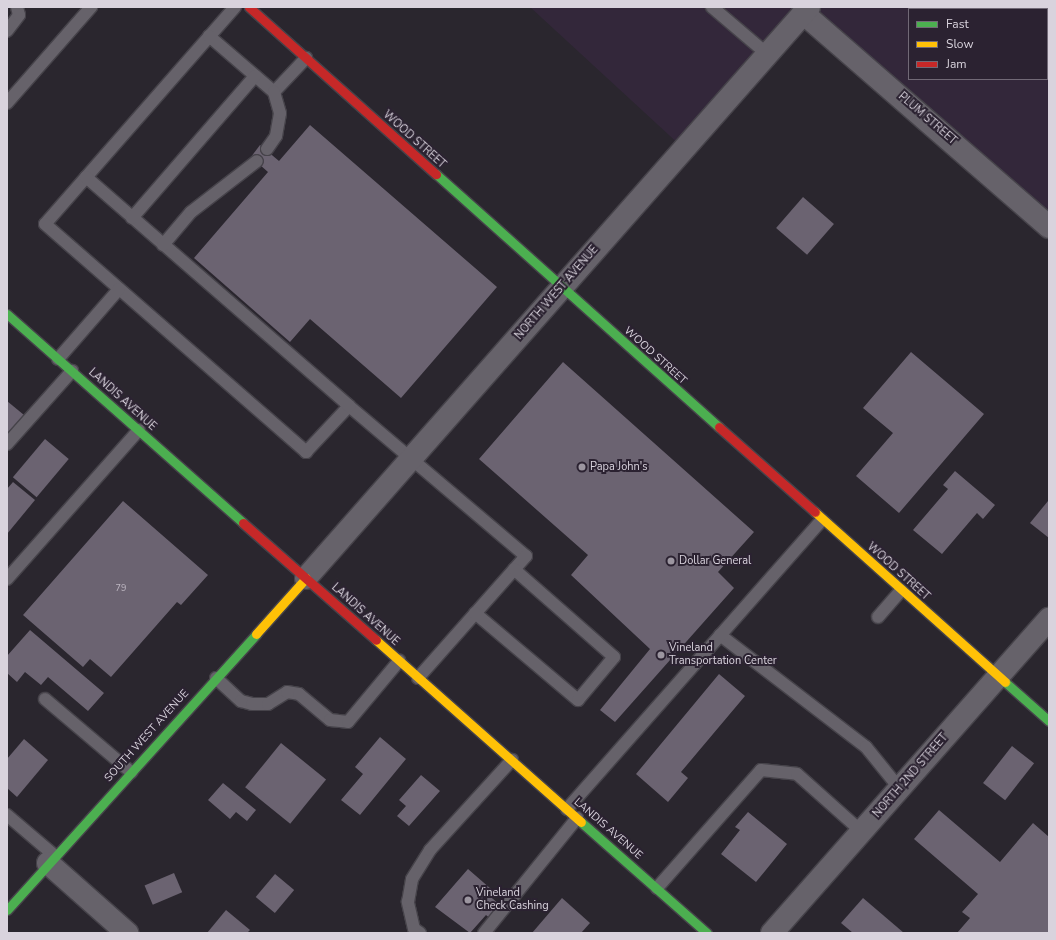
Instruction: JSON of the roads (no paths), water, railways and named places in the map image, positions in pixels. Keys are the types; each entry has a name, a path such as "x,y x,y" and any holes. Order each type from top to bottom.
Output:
{"street":[{"name":"WOOD STREET","path":"249,7 561,288 1049,721"},
{"name":"NORTH WEST AVENUE","path":"306,578 806,10"},
{"name":"PLUM STREET","path":"806,10 1049,227"},
{"name":"LANDIS AVENUE","path":"7,314 707,933"},
{"name":"SOUTH WEST AVENUE","path":"7,910 306,578"},
{"name":"NORTH 2ND STREET","path":"772,933 1049,619"},
{"path":"52,860 127,933"}],"lane":[{"path":"7,31 19,15 17,7"},
{"path":"7,103 91,7"},
{"path":"235,7 45,224 306,452 349,406"},
{"path":"712,7 767,54"},
{"path":"209,36 274,92 280,113 276,136 266,149"},
{"path":"274,92 306,58"},
{"path":"132,218 255,76"},
{"path":"163,245 191,212 257,161"},
{"path":"86,177 349,406 412,457 526,556 418,678"},
{"path":"58,359 119,289"},
{"path":"7,444 72,371"},
{"path":"7,579 139,430"},
{"path":"567,809 822,520"},
{"path":"475,613 578,700 614,657 514,569"},
{"path":"878,617 901,591"},
{"path":"720,635 866,747 900,789"},
{"path":"216,678 241,701 252,704 268,704 287,692 299,694 330,720 348,722 399,661"},
{"path":"45,699 131,772"},
{"path":"415,932 408,902 412,879 430,850 512,760"},
{"path":"657,888 761,770 797,774 862,832"},
{"path":"7,815 52,860"},
{"path":"484,933 577,818"}],"place":[{"name":"Papa John's","path":"582,467"},
{"name":"Dollar General","path":"671,561"},
{"name":"Vineland Transportation Center","path":"661,655"},
{"name":"Vineland Check Cashing","path":"468,900"}]}
